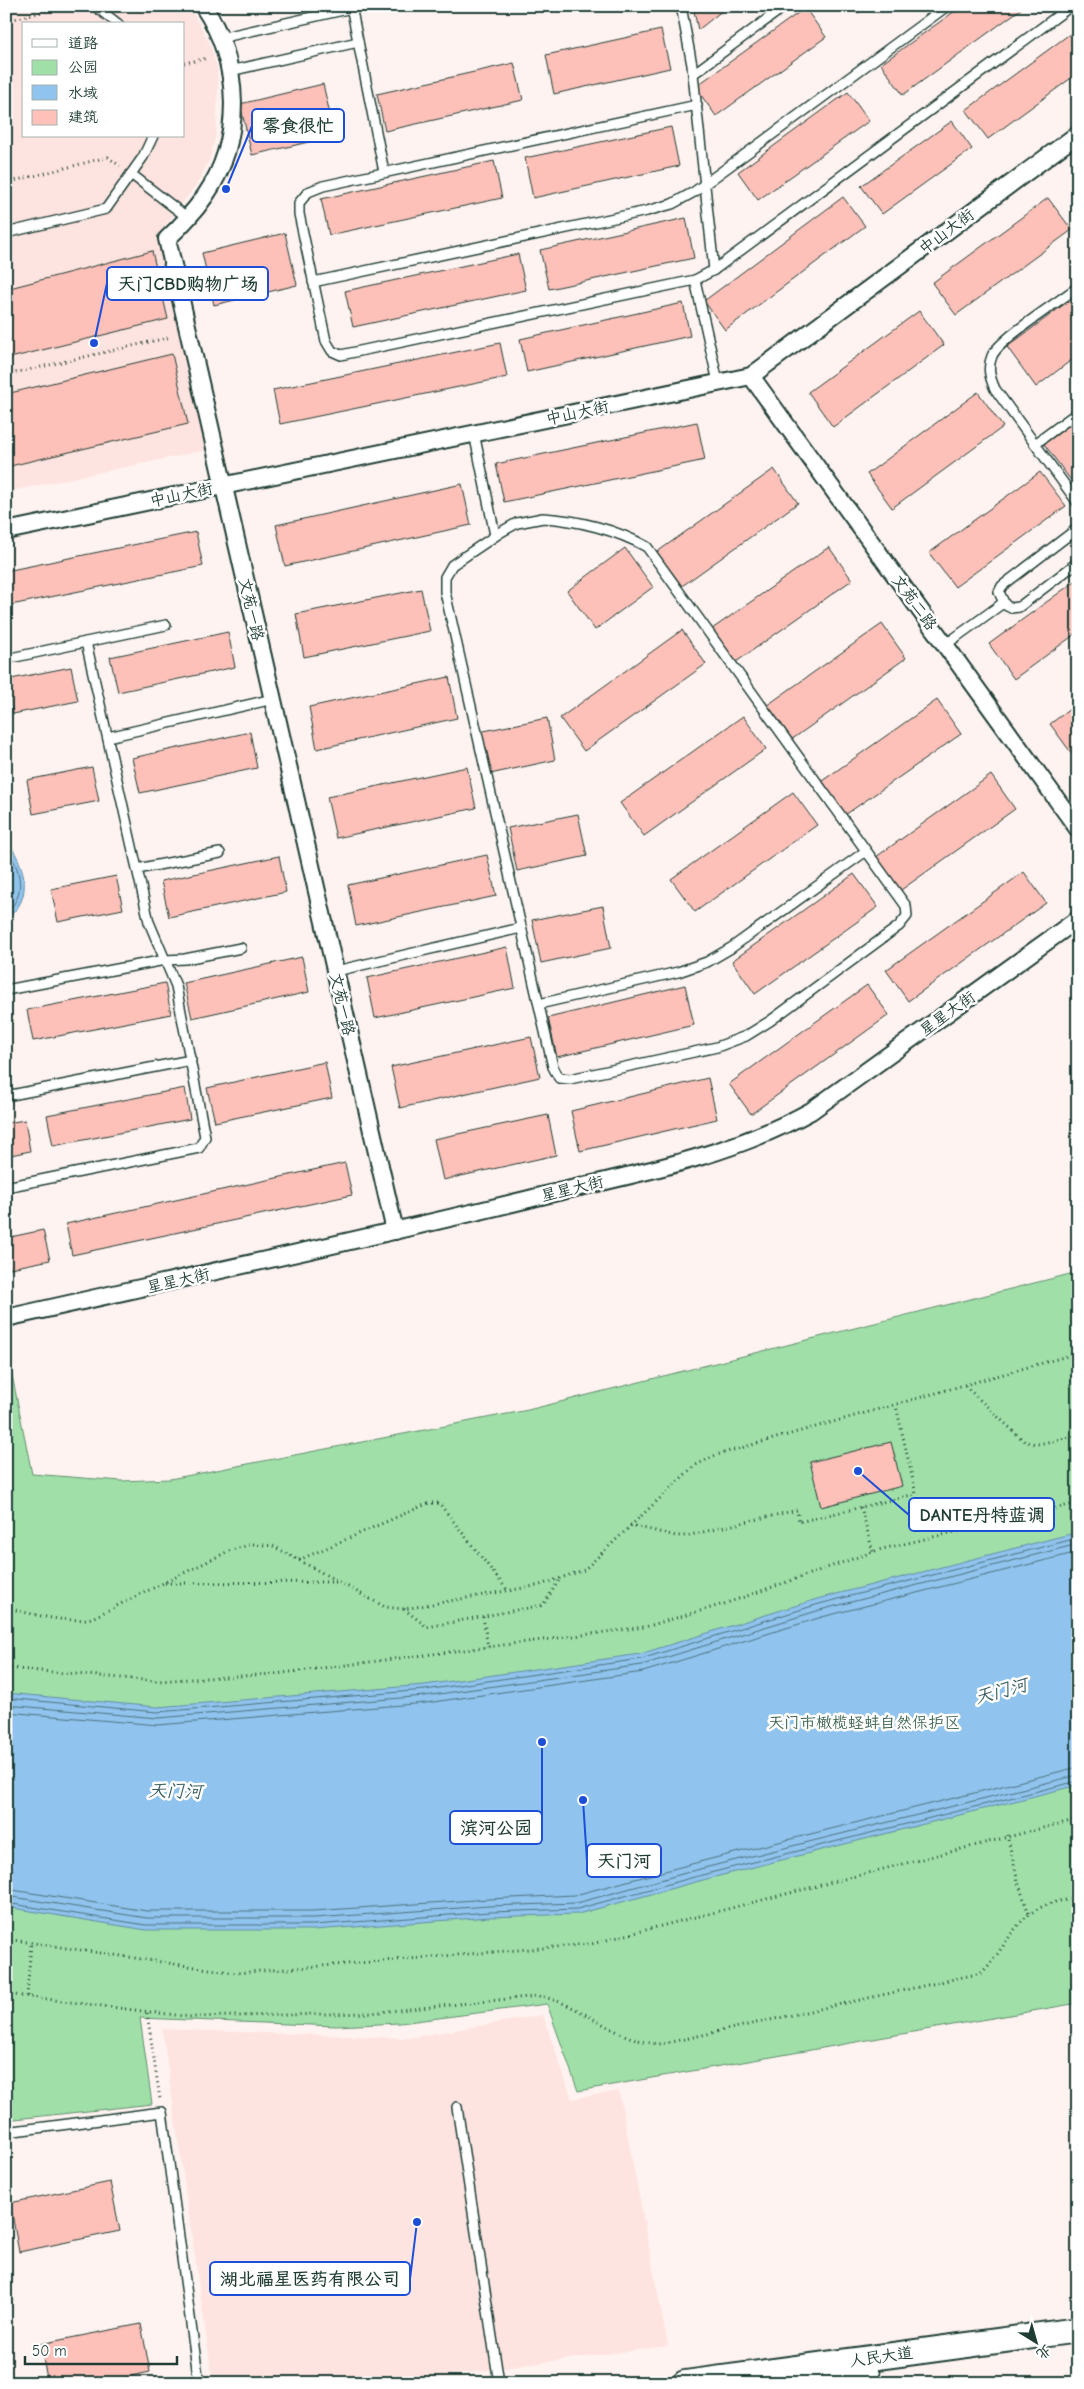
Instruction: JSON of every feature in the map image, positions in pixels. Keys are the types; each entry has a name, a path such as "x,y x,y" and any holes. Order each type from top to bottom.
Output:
{"main road":[{"name":"人民大道","path":"685,2383 1078,2330"},
{"name":"人民大道","path":"810,2383 1078,2346"}],"street":[{"name":"文苑一路","path":"203,6 220,38 226,54 230,71 233,114 227,148 206,195 188,218 167,239 395,1232"},
{"name":"中山大街","path":"6,531 752,376 1078,134"},
{"name":"文苑二路","path":"752,376 1078,829"},
{"name":"星星大街","path":"6,1318 395,1232 719,1153 782,1127 811,1111 1078,919"}],"lane":[{"path":"96,6 116,22"},
{"path":"681,6 697,105 714,270"},
{"path":"693,74 785,6"},
{"path":"313,282 647,211 672,204 706,183 947,6"},
{"path":"697,105 384,172 323,186 308,192 299,203 299,214 326,341 332,351 342,355 695,280 714,270 1071,6"},
{"path":"220,38 351,7 384,172"},
{"path":"230,71 358,42"},
{"path":"6,233 106,209 152,138"},
{"path":"130,174 188,218"},
{"path":"695,280 718,382"},
{"path":"1078,287 1006,340 992,354 989,374 995,389 1078,503"},
{"path":"1035,444 1078,412"},
{"path":"474,433 495,535"},
{"path":"543,518 568,520 636,540 647,547 866,850 906,906 908,916 899,926 770,1021 746,1036 717,1048 570,1080 559,1078 553,1067 538,1004 445,592 445,577 452,565 495,535 517,523 543,518"},
{"path":"1078,528 1002,586 999,592 1003,602 1011,608 1019,607 1078,562"},
{"path":"945,645 1003,602"},
{"path":"6,659 166,625"},
{"path":"6,1187 199,1148 205,1137 176,986 149,922 86,642"},
{"path":"108,737 273,699"},
{"path":"538,1004 678,972 707,962 731,948 866,850"},
{"path":"137,869 220,852"},
{"path":"336,971 521,928"},
{"path":"6,990 165,960 185,960 241,948"},
{"path":"6,1096 190,1060"},
{"path":"457,2107 499,2383"},
{"path":"6,2132 162,2112 199,2383"}],"path":[{"path":"6,20 66,6"},
{"path":"185,63 226,54"},
{"path":"6,183 108,158 130,174"},
{"path":"6,375 190,333"},
{"path":"6,1608 54,1619 78,1621 92,1618 231,1550 253,1544 273,1546 385,1607 404,1609 508,1591 561,1579 584,1570 694,1466 716,1455 896,1406 1078,1353"},
{"path":"965,1386 1025,1442 1039,1444 1078,1435"},
{"path":"630,1525 676,1536 686,1536 797,1510 799,1522 916,1494 896,1406"},
{"path":"299,1560 430,1503 438,1503 508,1591"},
{"path":"6,1668 156,1681 275,1674 645,1627 724,1604 873,1552 1078,1503"},
{"path":"861,1507 873,1552"},
{"path":"404,1609 427,1627 543,1605 561,1579"},
{"path":"164,1583 337,1582"},
{"path":"483,1616 488,1647"},
{"path":"6,1939 236,1972 591,1944 1007,1835 1078,1819"},
{"path":"1007,1835 1023,1900 1029,1914"},
{"path":"6,1994 191,2017 326,2015 434,2007 538,1996 554,1998 569,2004 630,2039 649,2044 662,2044 982,1973 990,1966 1020,1923 1029,1914 1045,1905 1078,1898"},
{"path":"27,1996 31,1943"},
{"path":"148,2013 162,2112"}],"shaded area":[{"path":"6,6 188,6 211,47 217,67 218,89 216,135 209,161 197,184 158,235 207,450 6,492"},
{"path":"543,2015 572,2099 619,2091 668,2346 389,2383 213,2383 162,2029 408,2038"}],"green space":[{"path":"1078,1272 1078,2003 578,2091 547,2004 400,2023 336,2026 140,2018 152,2104 6,2120 6,1345 32,1474 122,1481 170,1479 528,1410"}],"water":[{"path":"6,839 22,869 24,891 15,911 6,919"},
{"name":"天门市橄榄蛏蚌自然保护区","path":"1078,1532 1078,1785 703,1880 578,1914 490,1917 314,1930 146,1930 6,1907 6,1693 157,1707 424,1685 640,1654 817,1599"}],"building":[{"path":"693,6 728,6 698,30"},
{"path":"853,6 867,6 858,13"},
{"path":"962,6 1025,6 903,95 881,64"},
{"path":"805,8 826,37 716,116 695,87"},
{"path":"1078,28 1078,73 988,139 966,110"},
{"path":"661,30 670,68 554,94 546,55"},
{"path":"514,63 523,100 385,131 377,94"},
{"path":"323,84 335,136 252,155 240,104"},
{"path":"848,92 869,121 758,200 738,172"},
{"path":"952,121 972,149 882,214 861,186"},
{"path":"671,127 679,166 533,198 525,158"},
{"path":"494,161 502,198 329,235 321,199"},
{"path":"843,197 865,226 725,330 704,301"},
{"path":"1048,198 1072,230 956,315 932,283"},
{"path":"686,218 694,258 549,289 540,250"},
{"path":"285,233 297,285 214,305 202,253"},
{"path":"152,251 168,319 6,359 6,289"},
{"path":"518,254 526,290 353,327 345,291"},
{"path":"1078,294 1078,355 1036,387 1007,347"},
{"path":"683,303 690,336 527,372 520,339"},
{"path":"919,311 944,345 833,427 808,392"},
{"path":"500,343 507,377 280,424 273,390"},
{"path":"172,354 188,424 6,467 6,394"},
{"path":"978,392 1003,427 892,508 867,474"},
{"path":"1078,419 1078,480 1073,483 1044,444"},
{"path":"697,422 705,460 504,502 496,464"},
{"path":"774,469 798,503 682,586 657,552"},
{"path":"1040,472 1066,506 955,587 929,553"},
{"path":"462,484 471,525 285,566 276,525"},
{"path":"196,532 203,566 6,606 6,571"},
{"path":"829,547 852,580 736,662 712,629"},
{"path":"625,548 653,587 595,630 567,591"},
{"path":"1078,579 1078,632 1014,679 989,644"},
{"path":"421,589 430,631 304,657 296,614"},
{"path":"882,624 906,658 791,740 766,706"},
{"path":"682,630 706,664 584,751 560,718"},
{"path":"228,632 235,667 118,692 110,657"},
{"path":"71,667 78,701 13,714 6,680"},
{"path":"449,677 457,718 317,749 309,707"},
{"path":"937,700 961,734 845,815 822,781"},
{"path":"1078,703 1078,756 1075,758 1050,724"},
{"path":"743,716 766,749 644,836 620,803"},
{"path":"547,718 555,760 490,774 479,732"},
{"path":"250,732 257,768 140,793 132,758"},
{"path":"92,767 99,801 33,814 27,780"},
{"path":"467,767 476,808 336,838 327,797"},
{"path":"991,775 1015,809 901,890 876,857"},
{"path":"793,792 817,825 695,912 671,879"},
{"path":"578,814 587,856 517,871 508,828"},
{"path":"487,855 496,896 356,926 348,885"},
{"path":"279,856 286,892 169,917 161,881"},
{"path":"1024,872 1046,903 908,1001 886,970"},
{"path":"854,874 878,907 755,994 732,961"},
{"path":"116,876 123,909 58,922 51,889"},
{"path":"603,906 611,948 541,963 532,920"},
{"path":"507,947 515,988 375,1018 367,978"},
{"path":"302,957 309,992 192,1018 184,983"},
{"path":"165,983 171,1014 33,1041 27,1010"},
{"path":"685,985 694,1025 557,1057 548,1018"},
{"path":"867,985 889,1015 751,1114 729,1084"},
{"path":"531,1037 540,1077 400,1108 391,1067"},
{"path":"325,1062 332,1098 215,1122 207,1088"},
{"path":"708,1078 717,1119 580,1151 571,1111"},
{"path":"185,1088 190,1119 53,1146 47,1115"},
{"path":"548,1115 556,1155 443,1180 434,1139"},
{"path":"25,1120 30,1151 6,1156 6,1123"},
{"path":"345,1163 352,1195 72,1255 66,1224"},
{"path":"43,1230 50,1260 6,1269 6,1238"},
{"path":"891,1442 902,1486 821,1507 810,1462"},
{"path":"110,2182 120,2231 19,2252 10,2203"},
{"path":"141,2324 150,2372 99,2383 48,2383 40,2344"}],"place":[{"name":"零食很忙","path":"226,189"},
{"name":"天门CBD购物广场","path":"94,343"},
{"name":"DANTE丹特蓝调","path":"858,1471"},
{"name":"滨河公园","path":"542,1742"},
{"name":"天门河","path":"583,1800"},
{"name":"湖北福星医药有限公司","path":"417,2222"}]}
